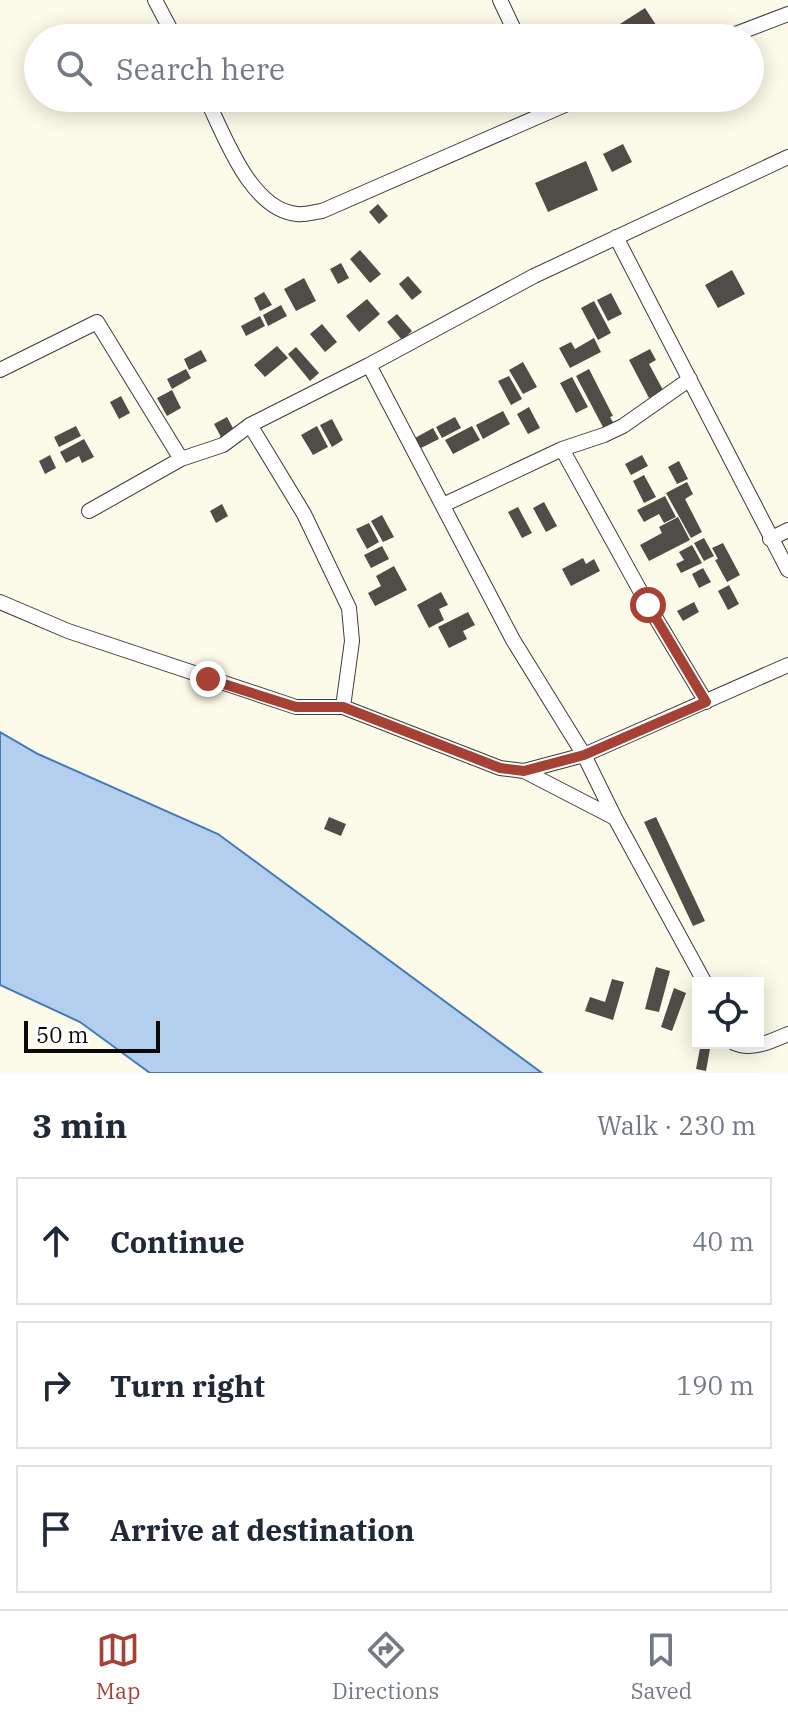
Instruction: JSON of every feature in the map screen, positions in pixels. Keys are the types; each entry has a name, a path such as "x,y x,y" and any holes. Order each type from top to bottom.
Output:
{"street":[{"path":"500,0 511,24"},
{"path":"159,1 169,24"},
{"path":"762,24 788,14"},
{"path":"213,112 249,181 267,202 296,214 322,211 532,112"},
{"path":"89,511 181,459 223,445 250,425 534,276 788,157"},
{"path":"616,237 788,570"},
{"path":"0,370 97,322 181,459"},
{"path":"369,365 513,640 584,755 702,977"},
{"path":"443,505 562,449 623,426 690,379"},
{"path":"250,425 304,514 349,608 352,641 343,707"},
{"path":"562,449 648,605 706,702"},
{"path":"770,539 788,530"},
{"path":"0,602 68,631 296,707 343,707 500,768 524,771 615,818"},
{"path":"524,771 584,755 788,665"},
{"path":"764,1042 788,1034"}],"water":[{"path":"0,732 38,754 218,834 542,1073 150,1073 80,1022 0,985"}],"building":[{"path":"645,8 655,24 620,24"},
{"path":"623,144 632,162 612,172 603,154"},
{"path":"586,161 598,190 548,212 535,183"},
{"path":"378,204 388,216 379,224 369,212"},
{"path":"360,250 381,274 370,283 350,259"},
{"path":"341,263 349,278 338,284 330,269"},
{"path":"732,270 745,294 718,308 705,285"},
{"path":"408,276 422,292 412,300 399,284"},
{"path":"304,278 316,301 296,311 284,289"},
{"path":"264,292 272,305 260,311 254,298"},
{"path":"611,293 622,314 608,321 597,300"},
{"path":"367,299 380,314 359,332 346,316"},
{"path":"594,301 611,333 598,340 581,308"},
{"path":"281,305 287,316 268,326 263,315"},
{"path":"397,314 412,331 402,340 387,322"},
{"path":"260,316 265,326 246,336 241,326"},
{"path":"322,324 337,342 325,352 310,334"},
{"path":"594,338 601,352 570,368 559,348 571,342 575,349"},
{"path":"277,346 288,358 265,377 254,365"},
{"path":"296,347 319,373 310,381 288,354"},
{"path":"650,349 656,360 649,364 663,390 649,398 629,360"},
{"path":"201,350 207,361 189,370 184,359"},
{"path":"523,362 537,387 523,394 509,370"},
{"path":"186,369 191,378 172,389 167,379"},
{"path":"589,369 613,416 610,417 614,424 604,429 576,376"},
{"path":"509,376 522,399 511,405 498,381"},
{"path":"572,377 588,407 576,413 560,383"},
{"path":"172,390 181,408 167,416 157,398"},
{"path":"121,396 130,413 119,419 110,402"},
{"path":"529,407 540,428 528,434 517,414"},
{"path":"503,411 510,424 483,439 476,425"},
{"path":"227,417 234,430 221,437 214,424"},
{"path":"455,417 461,428 442,438 436,427"},
{"path":"332,419 343,440 332,447 320,425"},
{"path":"76,426 81,436 59,447 54,437"},
{"path":"317,426 328,447 313,455 301,435"},
{"path":"472,426 480,440 453,454 445,440"},
{"path":"433,428 439,439 421,448 415,438"},
{"path":"84,439 94,457 82,463 79,456 66,463 60,452"},
{"path":"50,455 56,468 45,474 39,461"},
{"path":"642,455 648,466 631,475 625,464"},
{"path":"679,461 688,479 677,484 668,467"},
{"path":"644,475 656,497 644,503 633,481"},
{"path":"687,482 693,494 685,499 702,532 691,538 666,493"},
{"path":"665,496 676,517 664,523 659,514 644,522 637,510"},
{"path":"544,502 557,526 546,532 533,508"},
{"path":"222,504 228,516 216,523 210,511"},
{"path":"518,507 532,533 522,538 508,512"},
{"path":"382,515 394,537 383,542 371,521"},
{"path":"678,517 690,540 649,561 640,545 662,533 659,527"},
{"path":"369,523 379,542 367,549 356,529"},
{"path":"704,538 714,556 704,561 694,543"},
{"path":"723,543 740,575 727,582 712,548"},
{"path":"692,545 702,563 681,573 676,564 684,560 679,552"},
{"path":"382,546 389,559 371,568 364,555"},
{"path":"583,558 586,564 594,559 600,571 571,586 562,569"},
{"path":"394,566 407,590 375,606 368,593 381,586 376,576"},
{"path":"703,568 711,582 699,588 692,574"},
{"path":"729,585 739,604 728,610 718,591"},
{"path":"441,592 448,605 439,609 444,620 429,628 417,605"},
{"path":"694,602 699,612 683,621 677,611"},
{"path":"468,612 475,625 463,631 467,639 449,648 438,627"},
{"path":"329,817 346,824 341,836 324,829"},
{"path":"656,817 705,921 693,926 644,822"},
{"path":"656,967 670,971 659,1012 645,1009"},
{"path":"612,979 624,982 613,1020 585,1011 590,997 605,1002"},
{"path":"674,988 686,993 672,1031 661,1027"},
{"path":"700,1049 710,1049 706,1071 696,1069"}],"route":[{"path":"208,679 296,707 343,707 500,768 524,771 584,755 706,702 648,605"}]}
